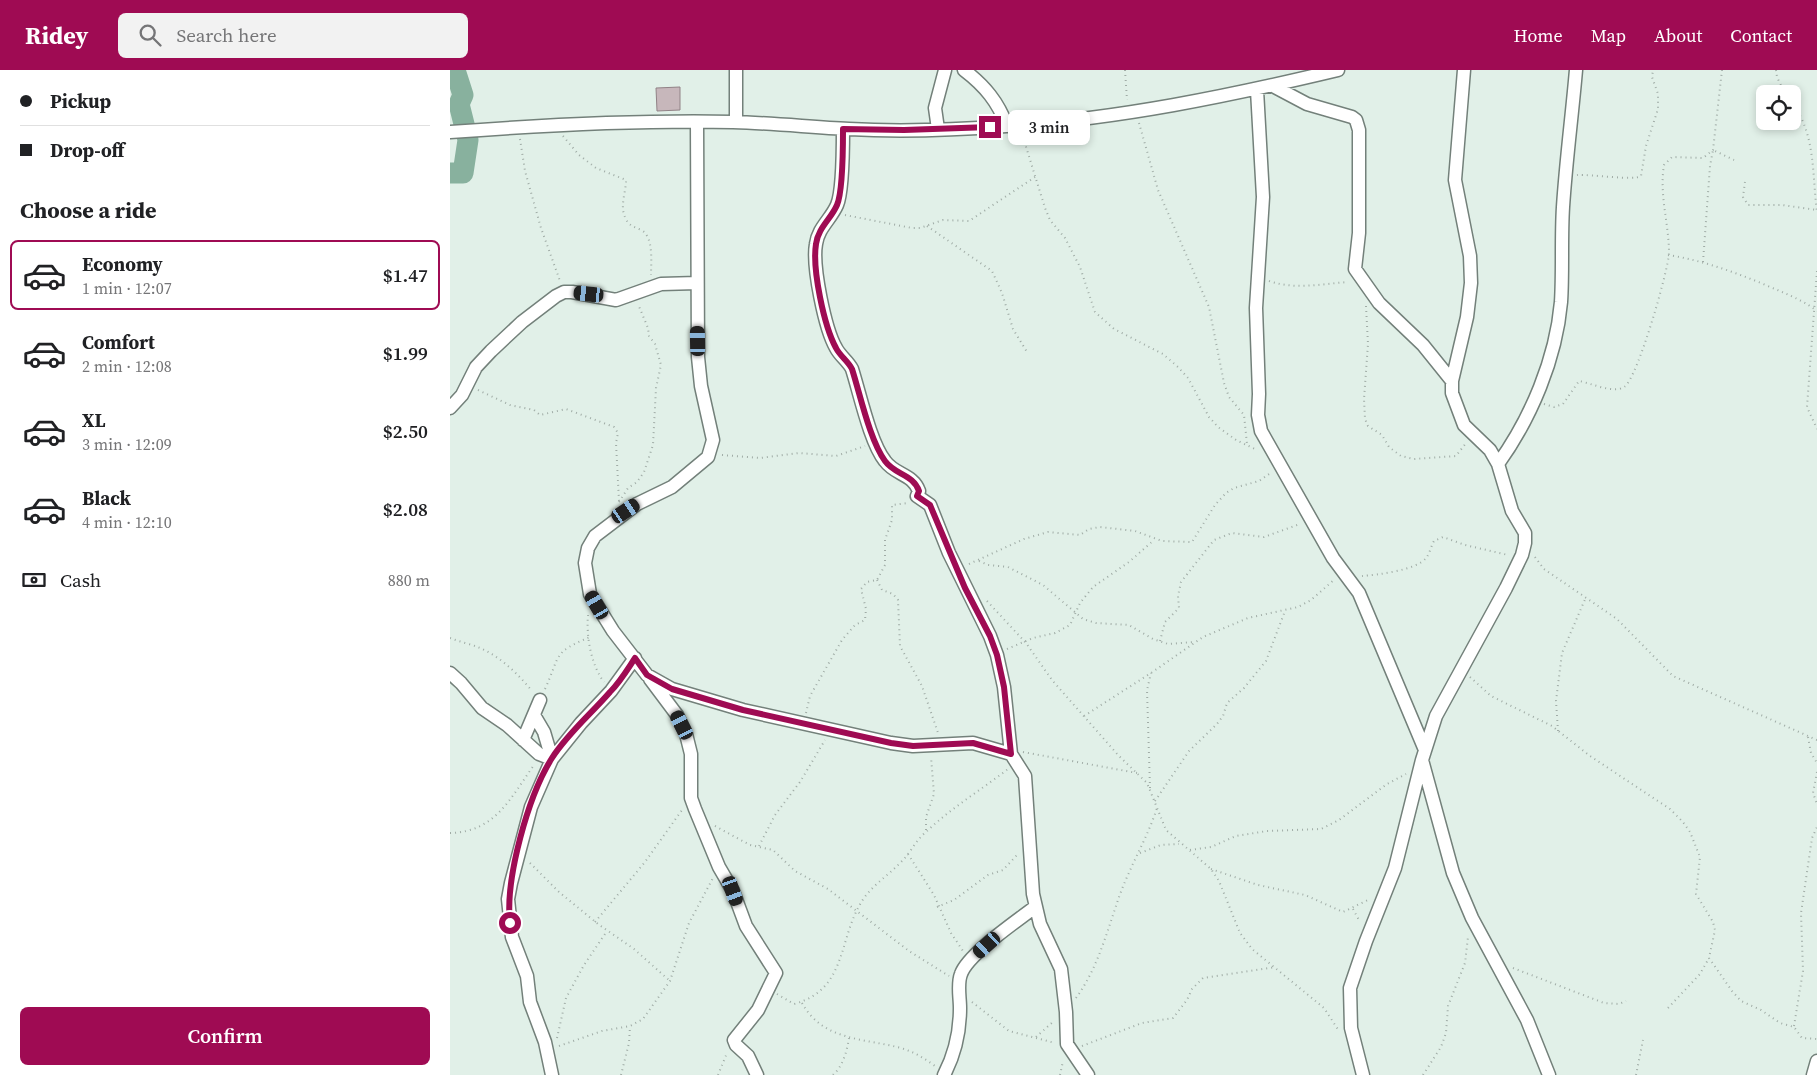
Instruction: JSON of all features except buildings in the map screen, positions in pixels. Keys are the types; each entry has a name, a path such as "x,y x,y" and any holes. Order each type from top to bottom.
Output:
{"street":[{"path":"736,70 736,122"},
{"path":"938,129 935,108 945,70"},
{"path":"964,70 985,87 1013,126"},
{"path":"452,132 557,126 697,122 736,122 843,129 938,129 1013,126 1131,112 1257,90 1338,70"},
{"path":"1363,1075 1351,1028 1350,988 1357,964 1386,893 1404,840 1422,760 1436,716 1520,559 1525,542 1525,533 1512,511 1498,464 1490,450 1473,434 1458,413 1452,393 1452,381 1467,317 1471,283 1470,256 1455,180 1464,70"},
{"path":"1498,464 1533,401 1549,360 1558,324 1566,176 1576,70"},
{"path":"1274,86 1307,104 1352,116 1358,124 1359,233 1355,269 1389,314 1423,345 1452,381"},
{"path":"1257,90 1263,197 1256,273 1258,415 1261,431 1333,558 1359,593 1422,760 1454,873 1472,918 1527,1020 1549,1075"},
{"path":"697,122 697,283 700,376 713,440 710,452 708,458 672,487 637,504 595,536 588,548 585,563 590,594 613,631 677,716 686,734 691,754 691,798 697,814 719,867 733,891 746,926 774,968 775,978 758,1010 734,1040 748,1056 756,1075"},
{"path":"843,129 840,198 833,214 821,228 816,243 816,265 820,292 834,344 852,369 875,442 885,462 916,484 919,491 917,496 930,505 936,516 949,553 990,636 997,655 1004,687 1013,755 1025,776 1035,907 1061,970 1066,1012 1067,1044 1088,1075"},
{"path":"450,408 462,395 476,367 504,337 564,292 616,300 661,284 697,283"},
{"path":"547,757 612,691 635,658"},
{"path":"450,674 461,683 482,708 547,757"},
{"path":"647,675 672,689 706,700 831,729 913,746 973,743 1013,755"},
{"path":"523,740 540,700"},
{"path":"534,716 544,732 547,757 518,854 508,899 510,923 516,948 527,976 530,1002 550,1053 552,1075"},
{"path":"945,1073 956,1044 961,973 966,964 1035,907"},
{"path":"1813,1075 1817,1061"}],"path":[{"path":"1125,70 1131,112 1145,140 1158,190 1209,307 1224,383 1229,397 1244,415 1247,445"},
{"path":"1566,176 1600,175 1633,179 1641,176 1648,139 1658,109 1658,94 1652,77 1652,70"},
{"path":"1703,262 1710,166 1722,70"},
{"path":"1776,70 1776,77 1780,85"},
{"path":"1745,182 1744,197 1748,205 1782,205 1817,211 1812,157 1806,124 1801,117"},
{"path":"557,126 579,155 596,168 626,180 623,203 625,218 634,228 643,230 647,237 651,256 638,306 648,328 649,336 655,344 661,365 656,388 653,445 644,472 637,482 628,488 619,502"},
{"path":"1013,126 1050,220 1064,238 1080,267 1095,312 1114,329 1163,354 1178,366 1195,388 1209,417 1218,427 1247,445 1273,455"},
{"path":"516,128 521,142 525,171 541,228 564,292"},
{"path":"1713,150 1734,160"},
{"path":"1533,401 1554,407 1564,404 1579,381 1618,389 1625,387 1636,367 1664,284 1668,255 1662,193 1664,165 1672,157 1703,158 1713,150"},
{"path":"833,214 912,228 927,226 943,220 969,221 1035,178"},
{"path":"927,226 992,271 1002,293 1013,328 1026,352"},
{"path":"1668,255 1703,262 1794,296 1816,310"},
{"path":"1817,271 1816,310 1810,348 1807,408 1817,429"},
{"path":"1256,273 1266,280 1283,286 1367,285 1368,344 1364,419 1368,426 1382,435 1388,447 1408,458 1456,456 1473,434"},
{"path":"469,380 482,393 510,404 534,410 540,415 566,409 614,427 618,433 616,443 619,502 615,519"},
{"path":"710,452 760,458 799,453 836,456 875,442"},
{"path":"962,567 1041,532 1080,534 1089,529 1100,528 1135,531 1154,540 1192,542 1215,505 1226,493 1234,488 1259,481 1271,473 1283,470"},
{"path":"803,722 810,696 822,672 849,630 865,620 866,609 860,589 862,585 877,580 885,564 885,540 892,520 892,504 910,502 917,496"},
{"path":"1160,642 1165,622 1179,608 1178,596 1181,582 1214,540 1232,533 1264,537 1312,520"},
{"path":"1084,716 1151,673 1194,642 1248,618 1285,611 1311,600 1327,584 1346,574 1376,575 1413,568 1426,559 1434,541 1443,537 1465,545 1520,559"},
{"path":"997,655 1007,649 1026,643 1033,638 1066,628 1076,615 1080,603 1093,587 1129,562 1154,540"},
{"path":"1525,542 1544,569 1604,608 1637,636 1673,676 1817,740"},
{"path":"977,560 988,565 1008,567 1043,585 1076,615 1096,623 1129,625 1160,642 1174,644 1194,642"},
{"path":"877,580 882,590 893,594 898,600 900,646 922,686 938,744 931,760 934,794 926,817 926,832"},
{"path":"590,594 588,620 590,650 595,671 612,691"},
{"path":"1558,731 1556,701 1562,654 1586,597"},
{"path":"985,599 1026,643 1043,668 1084,716 1147,783 1166,830 1211,869 1219,881 1246,942 1258,955 1276,967 1324,1008 1342,1035"},
{"path":"1155,800 1189,750 1218,724 1227,703 1244,688 1266,660 1285,611"},
{"path":"450,638 481,648 495,656 510,667 540,700 560,652 566,647 590,637"},
{"path":"1462,668 1475,684 1491,696 1539,719 1558,731 1590,756 1670,810 1690,832 1700,857 1696,894 1713,922 1715,930 1709,958 1700,974 1668,1008"},
{"path":"1150,791 1147,690 1151,673"},
{"path":"759,846 775,815 800,782 831,729"},
{"path":"1808,737 1811,753 1817,763"},
{"path":"769,989 791,1003 801,1002 815,996 824,989 831,980 841,959 856,911 877,882 908,854 926,832 1013,755 1137,773"},
{"path":"450,833 474,828 496,816 513,798 531,770 547,757"},
{"path":"1189,850 1210,847 1236,836 1267,831 1321,829 1339,820 1422,760"},
{"path":"1817,772 1813,793 1817,804"},
{"path":"595,922 645,862 691,798"},
{"path":"1036,1038 1066,1012 1094,970 1123,888 1140,853 1157,808"},
{"path":"697,814 734,838 773,850 795,871 828,889 909,951 949,976 1006,1030 1059,1044"},
{"path":"1794,1028 1803,971 1802,914 1812,838 1817,827"},
{"path":"937,907 954,900 988,875 1003,870 1030,843"},
{"path":"1140,853 1161,845 1180,844"},
{"path":"518,854 558,892 595,922 634,949 670,981"},
{"path":"908,854 934,895 937,907 956,943 966,956 966,964"},
{"path":"550,1053 575,1040 630,1026 643,1019 670,981 689,922 719,867"},
{"path":"1211,869 1258,885 1305,895 1343,912 1386,893"},
{"path":"1423,1075 1441,1048 1446,1033 1448,1006 1464,963 1472,918"},
{"path":"550,1053 566,998 584,965 607,931"},
{"path":"1709,958 1741,1001 1761,1010 1780,1023 1794,1028 1802,1038 1817,1039"},
{"path":"1494,961 1604,1003 1619,1004 1626,1001"},
{"path":"1070,1051 1142,1023 1173,1018 1187,1000 1192,989 1208,976 1276,967"},
{"path":"801,1002 814,1021 849,1038 900,1048 924,1057 945,1073"},
{"path":"621,1075 628,1049 630,1026"},
{"path":"833,1075 844,1057 849,1038"},
{"path":"718,1075 725,1056 734,1040"},
{"path":"1636,1075 1643,1040"}],"waterway":[{"path":"450,173 463,173 468,140 459,104 463,95 455,70"}],"route":[{"path":"510,923 508,899 511,883 522,836 543,775 552,758 565,741 612,691 635,658 647,675 672,689 743,710 891,743 913,746 973,743 1011,754 1004,687 997,655 990,636 965,588 930,505 917,496 919,491 913,480 893,469 885,462 879,452 852,369 847,358 837,350 827,321 814,254 821,228 833,214 840,198 843,129 904,130 990,127"}]}
